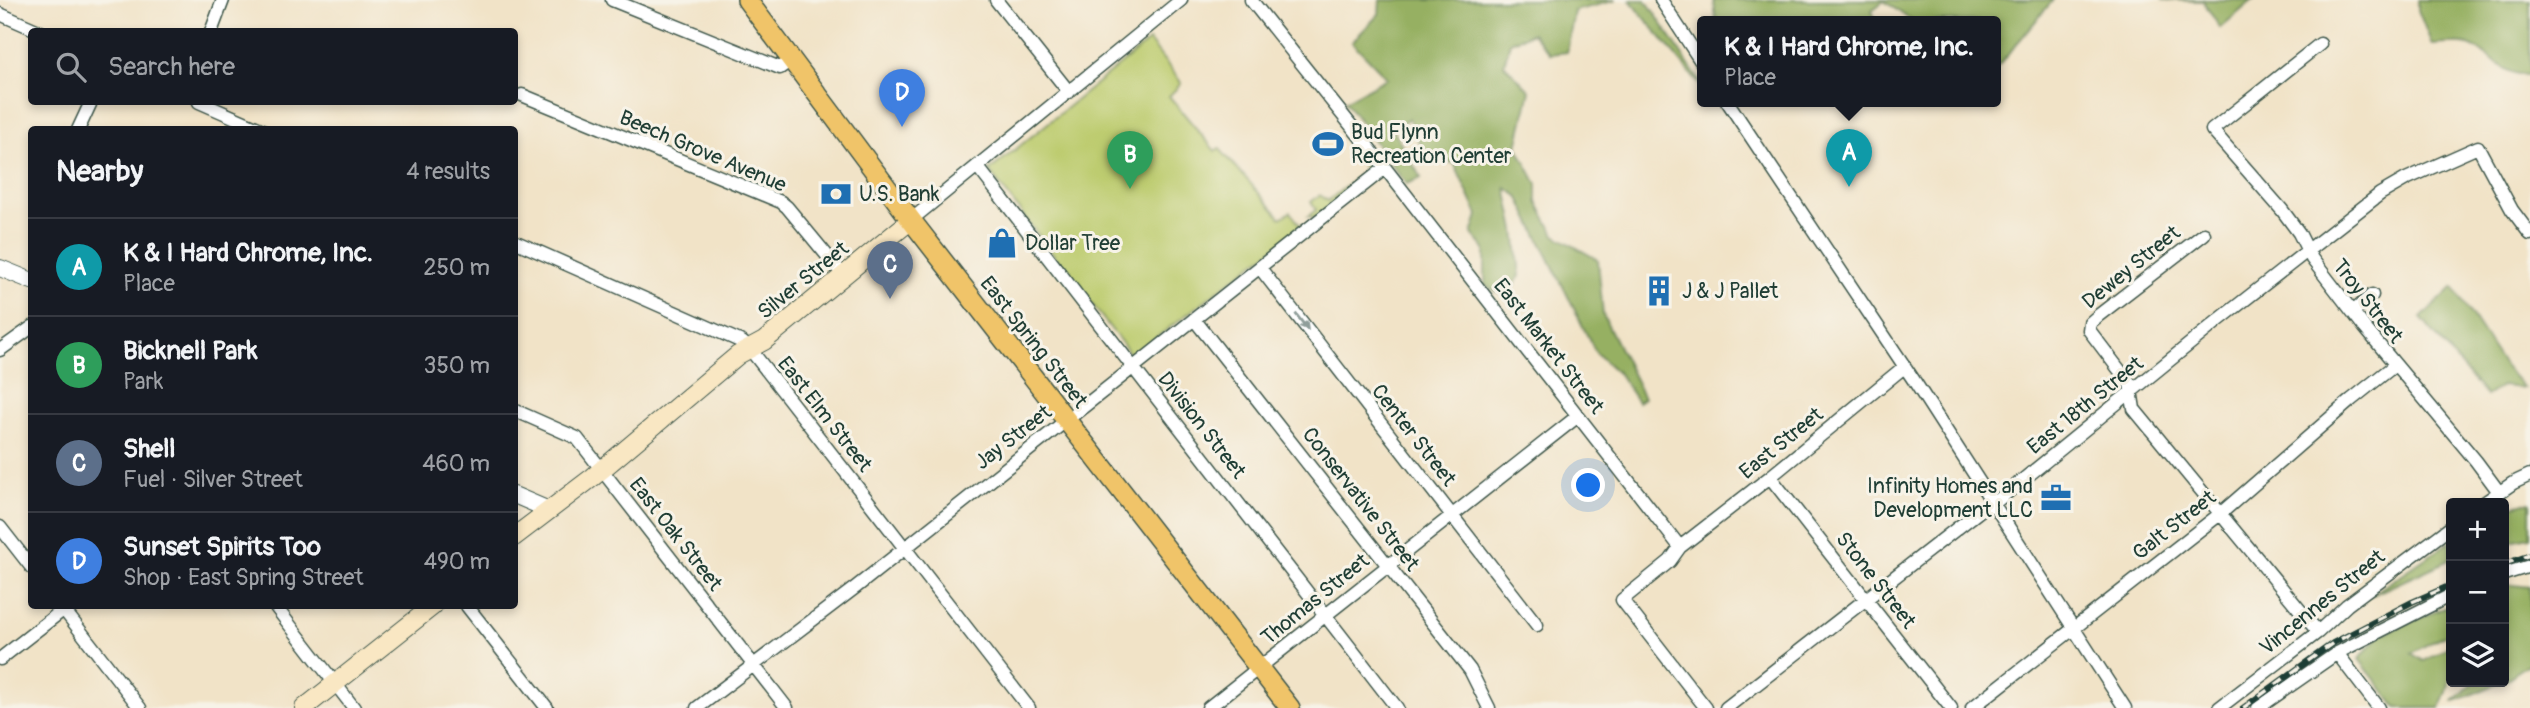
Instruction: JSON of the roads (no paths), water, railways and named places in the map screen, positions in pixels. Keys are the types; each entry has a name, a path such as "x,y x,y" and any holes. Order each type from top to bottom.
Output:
{"main road":[{"name":"East Spring Street","path":"752,2 791,60 911,220 1290,708"},
{"name":"Silver Street","path":"518,534 602,469 738,355 764,341 911,220"},
{"path":"304,708 429,609"}],"street":[{"path":"212,28 223,0"},
{"path":"612,0 780,68 791,60"},
{"path":"996,0 1069,92"},
{"name":"Silver Street","path":"911,220 1181,0"},
{"name":"East Market Street","path":"1251,0 1680,547"},
{"path":"1661,0 1697,55"},
{"path":"0,13 32,28"},
{"name":"Troy Street","path":"2320,44 2213,130 2282,210 2353,312 2499,492"},
{"name":"Beech Grove Avenue","path":"522,95 781,202 844,276"},
{"path":"80,126 90,105"},
{"path":"206,105 254,126"},
{"path":"1731,107 1904,367 2125,708"},
{"name":"East 18th Street","path":"1727,708 1982,509 1992,505 2308,250 2389,189 2478,147 2512,210 2530,234"},
{"name":"Division Street","path":"977,166 1397,708"},
{"name":"Jay Street","path":"697,708 754,666 1385,168"},
{"name":"Dewey Street","path":"2204,234 2090,323 2089,330 2130,384 2134,409 2318,632"},
{"name":"East Elm Street","path":"518,242 742,342 750,349 1029,708"},
{"path":"0,268 26,279"},
{"name":"Center Street","path":"1260,268 1537,625"},
{"path":"2353,312 2372,295"},
{"name":"Conservative Street","path":"1194,319 1470,670 1489,708"},
{"path":"0,350 28,330"},
{"name":"Galt Street","path":"1972,708 2220,514 2395,365"},
{"name":"East Street","path":"1680,547 1904,367"},
{"name":"East Oak Street","path":"518,412 577,438 787,708"},
{"name":"Thomas Street","path":"1208,708 1578,416"},
{"path":"2491,498 2530,475"},
{"name":"Stone Street","path":"1770,477 1951,708"},
{"path":"518,497 549,510"},
{"path":"0,527 28,563"},
{"name":"Vincennes Street","path":"2219,708 2318,632 2347,605 2446,531"},
{"path":"1680,547 1670,561 1622,600 1706,708"},
{"path":"2509,572 2530,566"},
{"name":"Vincennes Street","path":"2258,708 2337,653 2446,598"},
{"path":"0,659 62,609"},
{"path":"66,609 140,708"},
{"path":"277,609 354,708"},
{"path":"469,609 547,708"},
{"path":"2337,653 2379,708"}],"railway":[{"path":"2509,562 2530,555"},
{"path":"2243,708 2333,643 2446,587"}],"place":[{"name":"Sunset Spirits Too","path":"902,127"},
{"name":"Bud Flynn Recreation Center","path":"1328,144"},
{"name":"K & I Hard Chrome, Inc.","path":"1849,187"},
{"name":"Bicknell Park","path":"1130,189"},
{"name":"U.S. Bank","path":"836,194"},
{"name":"Dollar Tree","path":"1002,243"},
{"name":"J & J Pallet","path":"1659,291"},
{"name":"Shell","path":"890,299"},
{"name":"Infinity Homes and Development LLC","path":"2056,498"}]}
